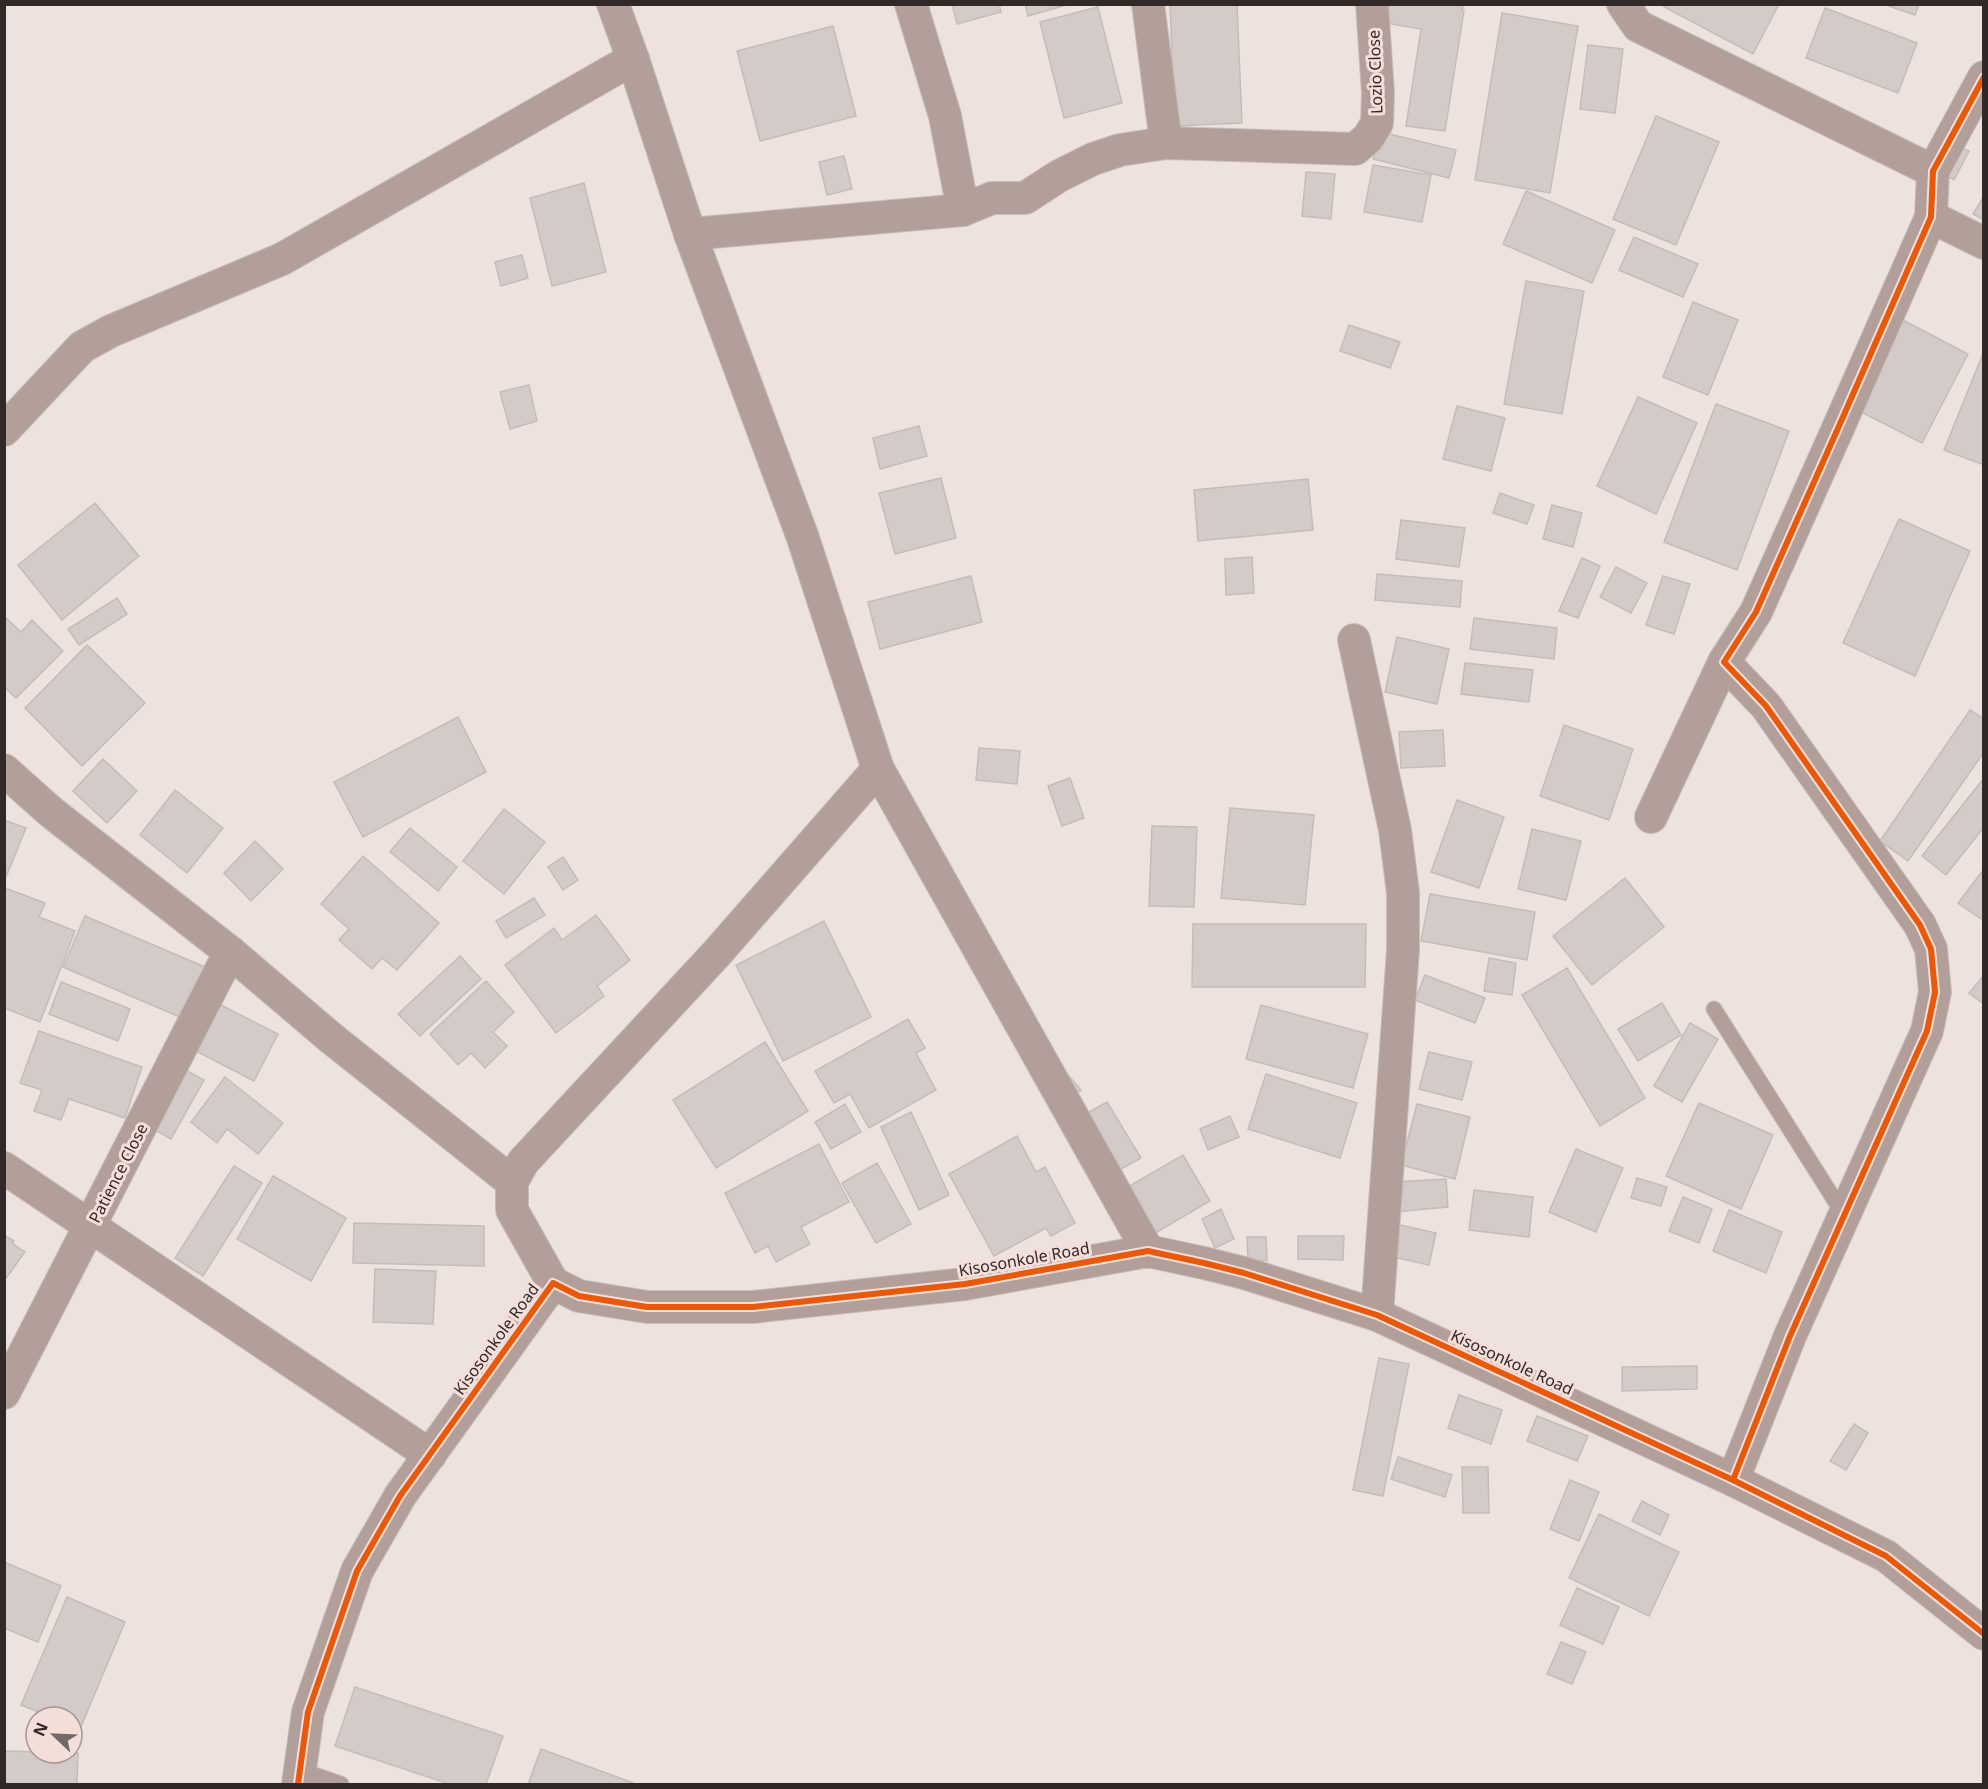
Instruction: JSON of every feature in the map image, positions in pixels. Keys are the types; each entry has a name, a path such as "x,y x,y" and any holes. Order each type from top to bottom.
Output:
{"street":[{"path":"613,4 633,58 690,234 803,538 879,769 1148,1251"},
{"path":"911,4 945,116 963,210"},
{"path":"690,234 963,210 992,198 1025,198 1059,176 1093,159 1120,150 1166,143 1148,4"},
{"name":"Lozio Close","path":"1166,143 1355,149 1368,138 1377,123 1378,93 1372,4"},
{"path":"1623,4 1638,26 1933,171"},
{"path":"4,430 82,347 111,331 282,259 633,58"},
{"path":"1651,817 1724,662 1756,612 1931,217 1933,171 1983,77"},
{"path":"1931,217 1983,243"},
{"path":"1354,640 1395,830 1403,893 1403,950 1377,1315"},
{"path":"1724,662 1766,706 1920,925 1931,949 1935,992 1927,1031 1790,1336 1732,1480"},
{"path":"553,1283 512,1210 512,1182 523,1162 717,953 879,769"},
{"path":"4,771 60,819 230,952 331,1038 512,1182"},
{"name":"Patience Close","path":"4,1393 230,952"},
{"path":"4,1168 429,1455"},
{"name":"Kisosonkole Road","path":"299,1777 308,1712 357,1571 400,1496 553,1283 579,1296 647,1307 753,1307 965,1284 1148,1251 1244,1273 1377,1315 1732,1480 1886,1556 1983,1634"}],"lane":[{"path":"1714,1009 1844,1215"},
{"path":"299,1777 341,1785"}],"building":[{"path":"952,4 999,4 1001,12 957,24"},
{"path":"1025,4 1070,4 1028,16"},
{"path":"1170,4 1237,4 1242,123 1175,126"},
{"path":"1377,4 1463,4 1462,10 1464,10 1445,131 1406,126 1421,29 1374,21"},
{"path":"1665,4 1779,4 1753,54 1664,7"},
{"path":"1883,4 1919,4 1915,15"},
{"path":"1098,7 1122,103 1064,118 1040,22"},
{"path":"1825,8 1917,43 1898,93 1806,58"},
{"path":"1502,13 1578,26 1550,193 1475,180"},
{"path":"833,26 856,116 760,141 737,51"},
{"path":"1588,45 1623,49 1615,113 1580,109"},
{"path":"1656,116 1719,142 1676,245 1613,219"},
{"path":"1381,132 1456,150 1449,178 1373,159"},
{"path":"1955,145 1969,151 1954,180 1941,172"},
{"path":"844,156 852,189 827,195 819,162"},
{"path":"1373,165 1431,175 1422,222 1364,212"},
{"path":"1306,172 1335,174 1331,219 1302,216"},
{"path":"584,183 606,272 552,286 530,198"},
{"path":"1526,191 1615,230 1592,283 1503,244"},
{"path":"1984,196 1984,220 1973,214"},
{"path":"1634,237 1698,264 1683,297 1619,270"},
{"path":"522,255 528,278 501,286 495,262"},
{"path":"1526,281 1584,291 1562,414 1504,404"},
{"path":"1693,302 1738,320 1708,395 1663,377"},
{"path":"1901,319 1968,354 1922,443 1855,409"},
{"path":"1349,325 1400,342 1390,368 1340,351"},
{"path":"1984,351 1984,465 1944,450"},
{"path":"529,385 537,421 510,429 500,392"},
{"path":"1638,397 1697,423 1656,514 1597,486"},
{"path":"1716,404 1789,431 1737,570 1664,542"},
{"path":"1457,406 1505,418 1491,471 1443,459"},
{"path":"919,426 927,456 880,469 873,438"},
{"path":"941,478 956,538 895,554 879,493"},
{"path":"1308,479 1313,530 1198,541 1194,490"},
{"path":"1500,493 1534,505 1527,524 1493,513"},
{"path":"95,503 139,556 62,620 18,565"},
{"path":"1552,505 1582,513 1573,547 1543,539"},
{"path":"1899,519 1970,551 1915,676 1843,643"},
{"path":"1401,520 1465,528 1459,567 1396,559"},
{"path":"1252,557 1254,593 1226,595 1225,559"},
{"path":"1582,558 1600,566 1578,618 1559,611"},
{"path":"1616,567 1647,583 1631,613 1600,597"},
{"path":"1377,574 1462,581 1460,607 1375,600"},
{"path":"971,576 982,622 880,649 868,602"},
{"path":"1663,576 1690,584 1674,634 1646,625"},
{"path":"117,598 127,614 79,645 68,629"},
{"path":"4,616 21,632 32,620 63,651 16,698 4,687"},
{"path":"1474,618 1557,628 1554,659 1470,649"},
{"path":"1397,637 1449,649 1437,704 1385,692"},
{"path":"87,645 145,703 82,766 25,708"},
{"path":"1465,663 1533,670 1529,702 1461,694"},
{"path":"1970,710 1984,719 1984,752 1908,861 1880,841"},
{"path":"458,717 486,772 363,837 334,782"},
{"path":"1564,725 1633,749 1609,820 1540,796"},
{"path":"1443,730 1445,766 1401,768 1399,732"},
{"path":"979,748 1020,751 1017,784 976,780"},
{"path":"103,759 137,791 107,823 73,791"},
{"path":"1070,778 1084,818 1062,826 1048,786"},
{"path":"1984,778 1984,827 1946,875 1922,856"},
{"path":"175,790 223,828 187,873 140,835"},
{"path":"1457,800 1504,817 1479,888 1431,872"},
{"path":"1230,808 1314,815 1305,905 1221,898"},
{"path":"504,809 545,842 504,894 463,861"},
{"path":"4,820 26,828 4,882"},
{"path":"1152,826 1197,827 1194,907 1149,906"},
{"path":"410,828 457,867 438,891 390,852"},
{"path":"1532,829 1581,841 1566,900 1518,889"},
{"path":"255,841 283,869 251,901 224,873"},
{"path":"363,856 439,923 397,970 382,958 372,969 339,940 349,929 321,904"},
{"path":"563,857 578,880 563,890 548,867"},
{"path":"1984,869 1984,921 1958,903"},
{"path":"1625,878 1664,927 1592,985 1553,936"},
{"path":"5,888 45,903 39,917 75,931 40,1022 4,1008"},
{"path":"1430,894 1535,912 1527,960 1421,941"},
{"path":"534,898 545,915 506,938 496,921"},
{"path":"596,915 630,960 597,986 604,996 556,1033 505,965 554,928 562,940"},
{"path":"85,916 205,967 182,1018 63,967"},
{"path":"824,921 871,1017 783,1061 736,965"},
{"path":"1193,924 1366,924 1365,987 1192,987"},
{"path":"460,956 481,979 420,1036 398,1014"},
{"path":"1489,958 1516,963 1512,995 1484,991"},
{"path":"1567,968 1645,1098 1600,1126 1522,995"},
{"path":"1425,975 1485,998 1475,1023 1415,1000"},
{"path":"1984,975 1984,1004 1969,993"},
{"path":"486,981 514,1012 493,1032 507,1046 485,1068 471,1053 458,1065 430,1034"},
{"path":"61,982 130,1009 118,1041 49,1014"},
{"path":"211,1000 278,1034 254,1081 188,1047"},
{"path":"1662,1003 1681,1035 1638,1061 1618,1029"},
{"path":"1261,1005 1368,1034 1353,1088 1246,1059"},
{"path":"908,1019 925,1048 916,1053 936,1090 869,1128 850,1094 834,1103 815,1071"},
{"path":"1690,1023 1718,1039 1682,1102 1654,1086"},
{"path":"39,1031 142,1067 125,1118 69,1099 61,1120 34,1111 42,1090 20,1083"},
{"path":"765,1042 808,1111 716,1168 673,1100"},
{"path":"1429,1052 1472,1062 1462,1100 1419,1089"},
{"path":"178,1066 204,1080 171,1139 146,1125"},
{"path":"1266,1074 1357,1103 1340,1158 1248,1129"},
{"path":"1069,1076 1081,1090 1071,1097 1060,1083"},
{"path":"225,1077 283,1123 258,1154 227,1129 217,1143 191,1122"},
{"path":"1107,1102 1141,1158 1116,1172 1082,1116"},
{"path":"1699,1103 1773,1135 1741,1209 1666,1176"},
{"path":"845,1104 861,1132 831,1149 815,1122"},
{"path":"1417,1104 1470,1117 1455,1179 1401,1165"},
{"path":"911,1112 949,1195 919,1210 881,1127"},
{"path":"1230,1116 1239,1137 1208,1150 1200,1129"},
{"path":"1017,1136 1036,1172 1045,1167 1075,1223 1051,1236 1046,1228 994,1256 949,1174"},
{"path":"819,1144 849,1202 801,1227 810,1244 776,1262 768,1246 755,1253 725,1193"},
{"path":"1576,1149 1623,1168 1596,1232 1549,1212"},
{"path":"1183,1155 1210,1201 1152,1235 1126,1188"},
{"path":"877,1163 911,1224 876,1243 842,1183"},
{"path":"234,1166 262,1183 203,1276 175,1258"},
{"path":"273,1176 346,1218 311,1281 237,1239"},
{"path":"1637,1178 1667,1187 1661,1206 1631,1198"},
{"path":"1446,1179 1448,1207 1394,1212 1392,1182"},
{"path":"1474,1190 1533,1197 1529,1237 1469,1230"},
{"path":"1683,1197 1712,1209 1699,1243 1669,1231"},
{"path":"1221,1209 1234,1239 1215,1248 1202,1219"},
{"path":"1729,1210 1782,1232 1766,1273 1713,1251"},
{"path":"354,1223 484,1226 484,1266 353,1263"},
{"path":"1396,1224 1436,1233 1429,1265 1389,1256"},
{"path":"4,1235 25,1252 4,1281"},
{"path":"1298,1236 1344,1236 1343,1260 1298,1259"},
{"path":"1247,1237 1266,1237 1267,1260 1248,1261"},
{"path":"375,1269 436,1271 433,1324 373,1322"},
{"path":"1379,1358 1409,1364 1383,1496 1353,1490"},
{"path":"1697,1366 1697,1389 1622,1391 1622,1367"},
{"path":"1459,1395 1502,1410 1491,1444 1448,1428"},
{"path":"1537,1416 1588,1436 1577,1461 1527,1441"},
{"path":"1854,1424 1868,1433 1846,1470 1830,1461"},
{"path":"1398,1457 1452,1475 1445,1497 1391,1479"},
{"path":"1462,1467 1488,1467 1489,1513 1463,1513"},
{"path":"1570,1480 1599,1492 1579,1541 1550,1529"},
{"path":"1642,1501 1669,1515 1660,1535 1632,1521"},
{"path":"1599,1514 1679,1552 1649,1616 1569,1578"},
{"path":"4,1562 61,1586 38,1642 4,1628"},
{"path":"1577,1588 1619,1607 1603,1644 1560,1625"},
{"path":"67,1597 125,1622 84,1719 84,1705 21,1705"},
{"path":"1561,1642 1586,1652 1572,1684 1547,1674"},
{"path":"355,1687 503,1736 486,1784 449,1784 335,1746"},
{"path":"541,1749 636,1784 528,1784"},
{"path":"4,1751 24,1752 24,1765 78,1765 77,1784 4,1784"}],"cycle path":[{"path":"1733,1480 1790,1336 1927,1031 1935,992 1931,949 1920,925 1766,706 1724,662 1756,612 1839,426 1931,217 1933,171 1984,77"},
{"path":"298,1784 308,1712 357,1571 400,1496 553,1283 579,1296 647,1307 753,1307 965,1284 1148,1251 1204,1263 1244,1273 1377,1315 1733,1480 1886,1556 1984,1634"}]}
